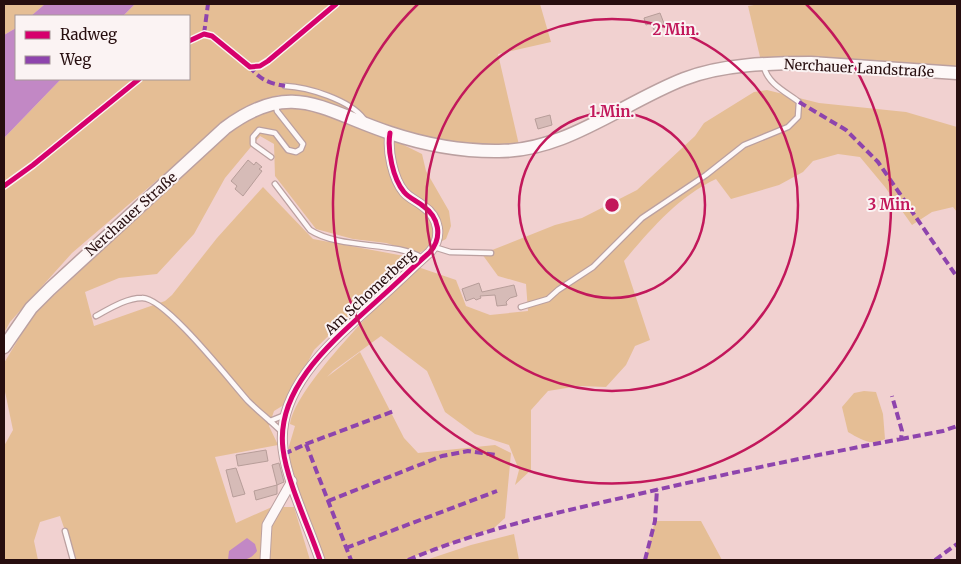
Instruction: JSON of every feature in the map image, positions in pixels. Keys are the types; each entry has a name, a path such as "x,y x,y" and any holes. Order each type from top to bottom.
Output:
{"main road":[{"name":"Nerchauer Landstraße","path":"390,133 465,149 516,150 553,140 584,128 684,79 710,72 764,65 811,63 957,73"},
{"name":"Nerchauer Straße","path":"4,347 31,308 50,289 208,143 239,117 257,108 276,102 295,101 314,104 390,133"}],"street":[{"name":"Am Schomerberg","path":"320,560 286,465 283,434 290,402 302,379 323,352 434,247 439,236 435,217 425,207 404,192 394,170 390,151 390,133"},
{"path":"265,560 267,525 292,481"}],"lane":[{"path":"521,307 548,299 558,290 593,267 642,218 706,175 744,145 788,127 796,121 801,109 799,102 775,85 766,73 764,65"},
{"path":"284,86 297,87 334,98 363,117 364,124"},
{"path":"271,157 253,144 253,137 259,130 275,133 288,150 296,152 301,149 303,144 277,111 276,102"},
{"name":"Am Schomerberg","path":"275,184 310,230 317,234 360,246 411,253 422,258"},
{"name":"Am Schomerberg","path":"434,247 450,252 491,253"},
{"path":"96,316 125,302 142,298 154,302 185,328 219,369 283,434"},
{"path":"270,421 286,415"},
{"path":"65,532 73,560"}],"shaded area":[{"path":"4,4 45,4 32,15 15,15 15,29 4,35"},
{"path":"45,4 135,4 124,15 32,15"},
{"path":"135,4 540,4 551,42 498,54 519,145 497,147 427,139 380,126 325,101 309,97 279,95 231,117 72,253 10,322 4,333 4,138 60,80 190,80 190,15 124,15"},
{"path":"760,4 957,4 957,70 761,61 748,6"},
{"path":"15,29 15,80 60,80 4,138 4,35"},
{"path":"767,90 819,103 906,112 957,127 957,212 953,207 932,212 912,225 885,187 860,157 838,154 813,161 803,172 779,185 731,199 716,179 702,186 677,204 644,237 624,261 650,340 635,346 626,365 606,387 579,386 548,391 531,410 531,470 515,485 519,470 509,445 475,434 445,412 427,371 381,336 327,377 360,352 404,438 418,453 495,445 511,453 505,518 494,528 404,560 321,560 287,453 295,426 290,424 296,407 325,365 415,266 456,280 466,306 490,315 528,311 526,284 498,276 482,254 555,225 582,218 637,190 695,136 704,123 754,92"},
{"path":"290,103 349,118 422,154 426,171 449,211 451,226 446,239 419,253 386,243 353,239 316,229 275,176 274,144 260,136 225,178 194,234 157,274 119,278 85,292 94,326 165,301 172,295 217,238 263,187 313,239 415,258 359,306 314,350 287,403 274,411 269,426 278,445 215,457 236,523 272,507 294,507 310,560 75,560 60,516 40,522 34,541 38,560 4,560 4,446 13,430 4,387 4,363 33,315 239,122"},
{"path":"864,391 876,392 883,414 885,439 880,441 866,441 848,432 842,407 854,393"},
{"path":"655,521 701,521 722,560 645,560"},
{"path":"514,534 519,560 426,560 471,545"},
{"path":"247,538 255,544 257,551 254,555 244,560 228,560 229,551"}],"building":[{"path":"660,13 665,26 654,30 651,23 646,25 644,18"},
{"path":"550,115 552,125 538,129 535,119"},
{"path":"248,160 254,165 256,162 262,167 259,169 262,171 243,196 235,189 237,186 231,181"},
{"path":"479,283 482,292 514,285 517,296 510,298 506,302 507,305 497,306 495,295 480,296 481,298 476,300 474,298 466,301 462,289"},
{"path":"266,450 268,461 238,466 236,455"},
{"path":"279,463 284,482 277,485 272,465"},
{"path":"236,468 245,494 233,497 226,470"},
{"path":"277,485 277,494 256,500 254,491"}],"marked path":[{"path":"204,34 208,4"},
{"path":"249,66 264,80 285,86"},
{"path":"799,102 846,130 878,162 957,277"},
{"path":"408,560 490,531 602,502 731,473 901,439 902,431 892,396"},
{"path":"306,444 394,411"},
{"path":"901,439 943,431 957,426"},
{"path":"284,454 306,444 351,560"},
{"path":"328,501 442,456 468,451 496,455"},
{"path":"645,560 655,521 657,489"},
{"path":"346,548 497,491"},
{"path":"935,560 957,544"}],"cycle path":[{"path":"190,41 204,34 212,36 250,67 260,66 336,4"},
{"path":"4,186 33,165 138,80"},
{"path":"320,560 285,462 283,426 289,404 299,383 313,364 346,329 430,252 437,240 438,234 436,221 433,216 406,194 397,180 390,156 390,133"}]}
